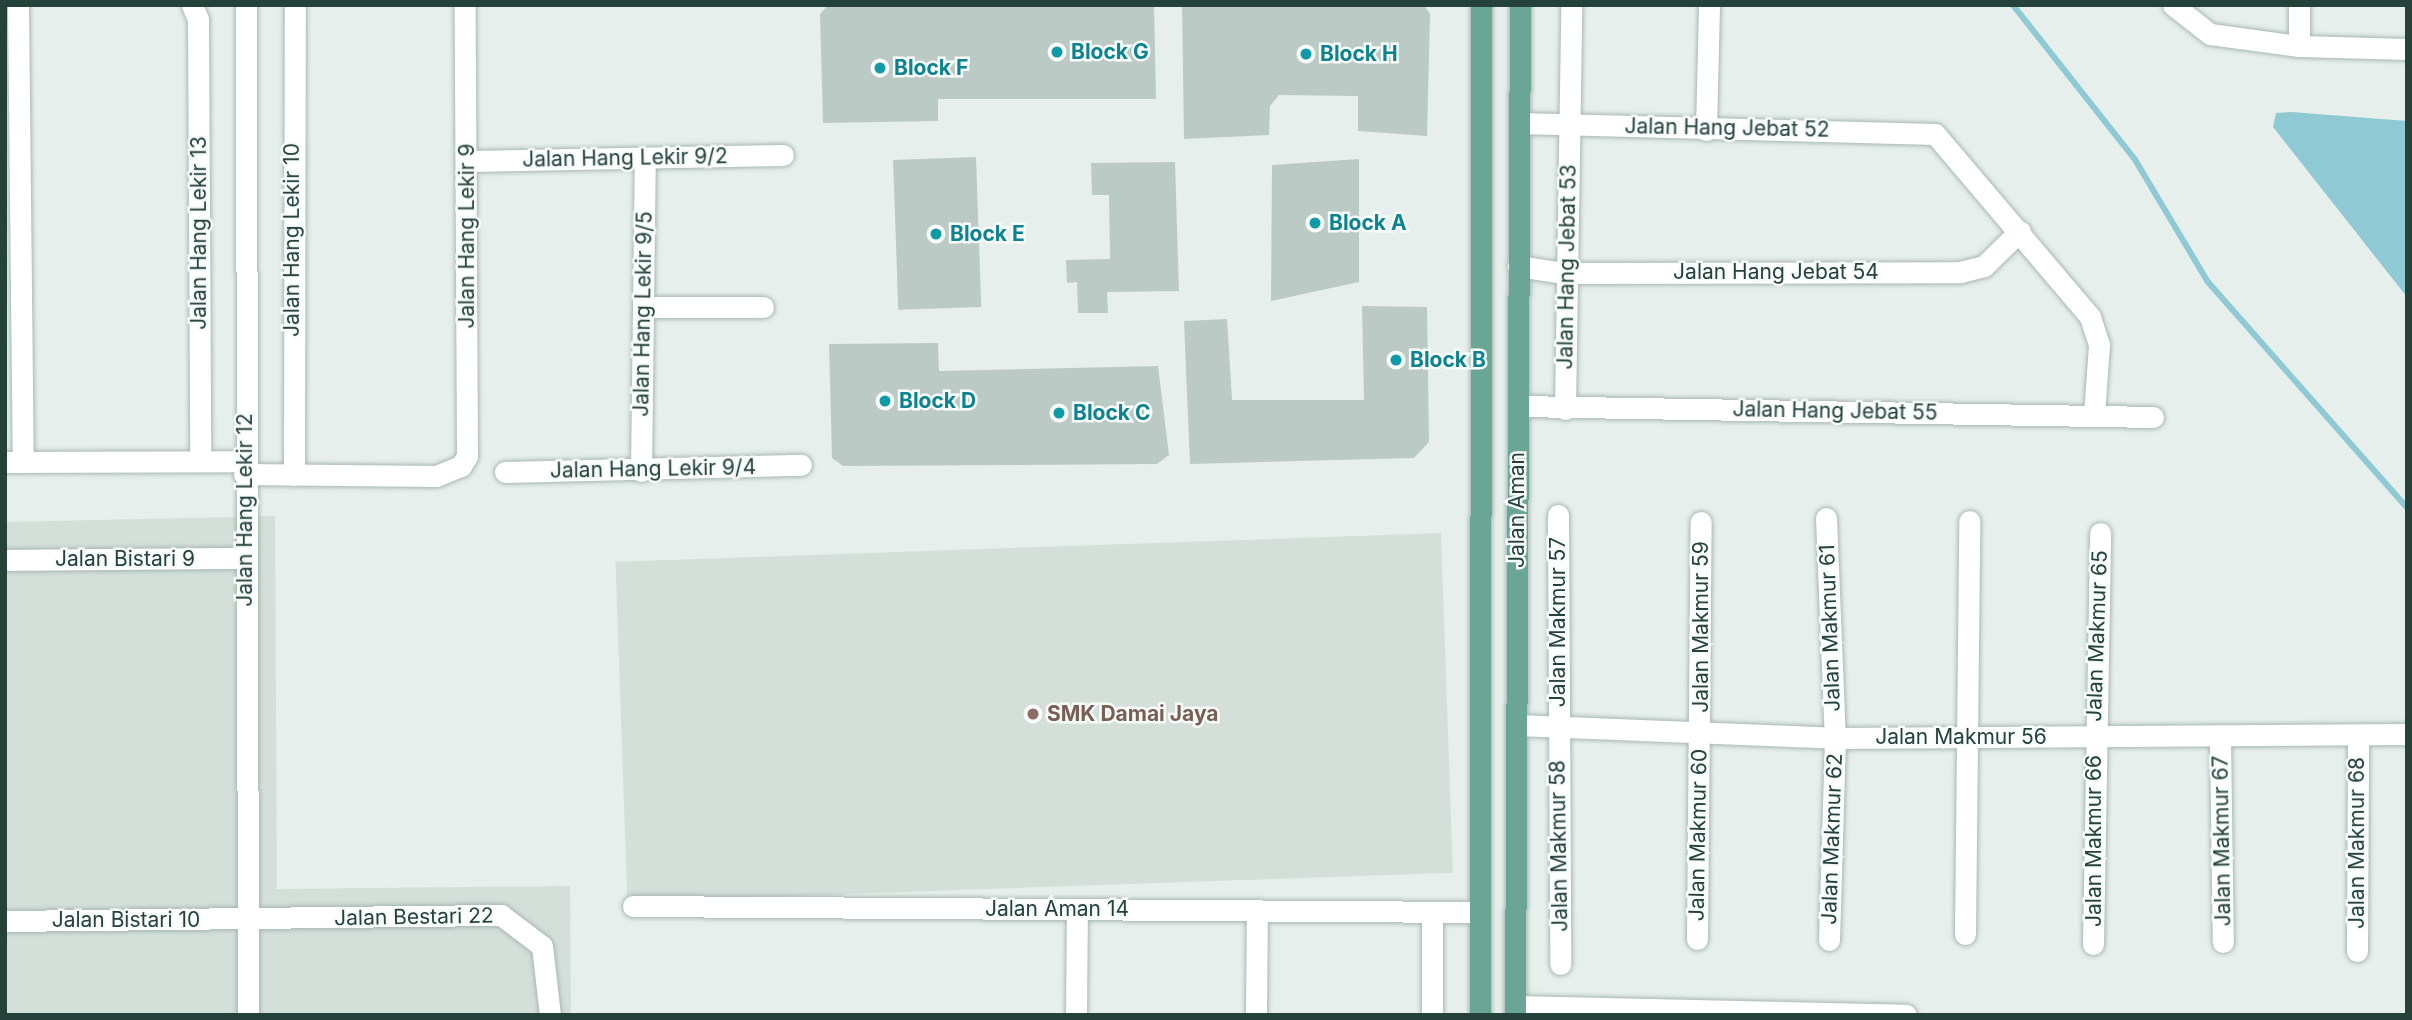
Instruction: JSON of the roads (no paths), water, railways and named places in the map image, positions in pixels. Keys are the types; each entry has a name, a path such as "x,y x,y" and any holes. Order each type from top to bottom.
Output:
{"main road":[{"name":"Jalan Aman","path":"1480,1015 1481,5"},
{"name":"Jalan Aman","path":"1515,1011 1520,5"}],"street":[{"path":"18,5 11,283 14,462 200,461 293,475"},
{"name":"Jalan Hang Lekir 13","path":"192,5 198,19 200,461"},
{"name":"Jalan Hang Lekir 12","path":"246,5 244,468 248,1015"},
{"name":"Jalan Hang Lekir 10","path":"293,475 295,5"},
{"name":"Jalan Hang Lekir 9","path":"293,475 436,476 461,466 467,161 465,5"},
{"name":"Jalan Hang Jebat 53","path":"1565,409 1564,273 1571,126 1571,5"},
{"path":"1706,130 1709,5"},
{"path":"2174,5 2210,34 2299,46 2407,49"},
{"path":"2299,5 2299,46"},
{"name":"Jalan Hang Jebat 52","path":"1519,123 1936,134 2020,231"},
{"name":"Jalan Hang Lekir 9/2","path":"467,161 783,155"},
{"name":"Jalan Hang Lekir 9/5","path":"641,471 645,158"},
{"path":"2020,231 2095,329 2094,414"},
{"name":"Jalan Hang Jebat 54","path":"1518,266 1564,273 1973,270 2020,231"},
{"path":"643,307 763,307"},
{"name":"Jalan Hang Jebat 55","path":"1518,406 1565,409 2153,416"},
{"name":"Jalan Hang Lekir 9/4","path":"505,472 641,471 801,465"},
{"name":"Jalan Makmur 57","path":"1557,729 1558,516"},
{"name":"Jalan Makmur 61","path":"1826,518 1835,738"},
{"name":"Jalan Makmur 59","path":"1700,732 1701,522"},
{"path":"1965,934 1964,734 1969,522"},
{"name":"Jalan Makmur 65","path":"2094,739 2100,533"},
{"name":"Jalan Bistari 9","path":"5,560 245,558"},
{"name":"Jalan Makmur 56","path":"1516,724 1557,729 1835,738 1964,734 2094,739 2220,739 2407,734"},
{"name":"Jalan Makmur 58","path":"1557,729 1560,964"},
{"name":"Jalan Makmur 60","path":"1697,939 1700,732"},
{"name":"Jalan Makmur 68","path":"2357,951 2358,735"},
{"name":"Jalan Makmur 62","path":"1829,940 1835,738"},
{"name":"Jalan Makmur 66","path":"2093,944 2094,739"},
{"name":"Jalan Makmur 67","path":"2220,739 2223,942"},
{"name":"Jalan Aman 14","path":"633,906 1480,912"},
{"path":"1076,1015 1077,909"},
{"path":"1256,1015 1257,910"},
{"path":"1432,912 1432,1015"},
{"name":"Jalan Bestari 22","path":"247,920 501,915 542,946 550,1015"},
{"name":"Jalan Bistari 10","path":"5,921 247,920"},
{"path":"1515,1011 1906,1015"}],"water":[{"path":"2276,113 2407,121 2407,297 2273,127"}],"waterway":[{"path":"2013,5 2134,158 2208,282 2407,508"}],"place":[{"name":"Block G","path":"1057,52"},
{"name":"Block H","path":"1306,54"},
{"name":"Block F","path":"880,68"},
{"name":"Block A","path":"1315,223"},
{"name":"Block E","path":"936,234"},
{"name":"Block B","path":"1396,360"},
{"name":"Block D","path":"885,401"},
{"name":"Block C","path":"1059,413"},
{"name":"SMK Damai Jaya","path":"1033,714"}]}
